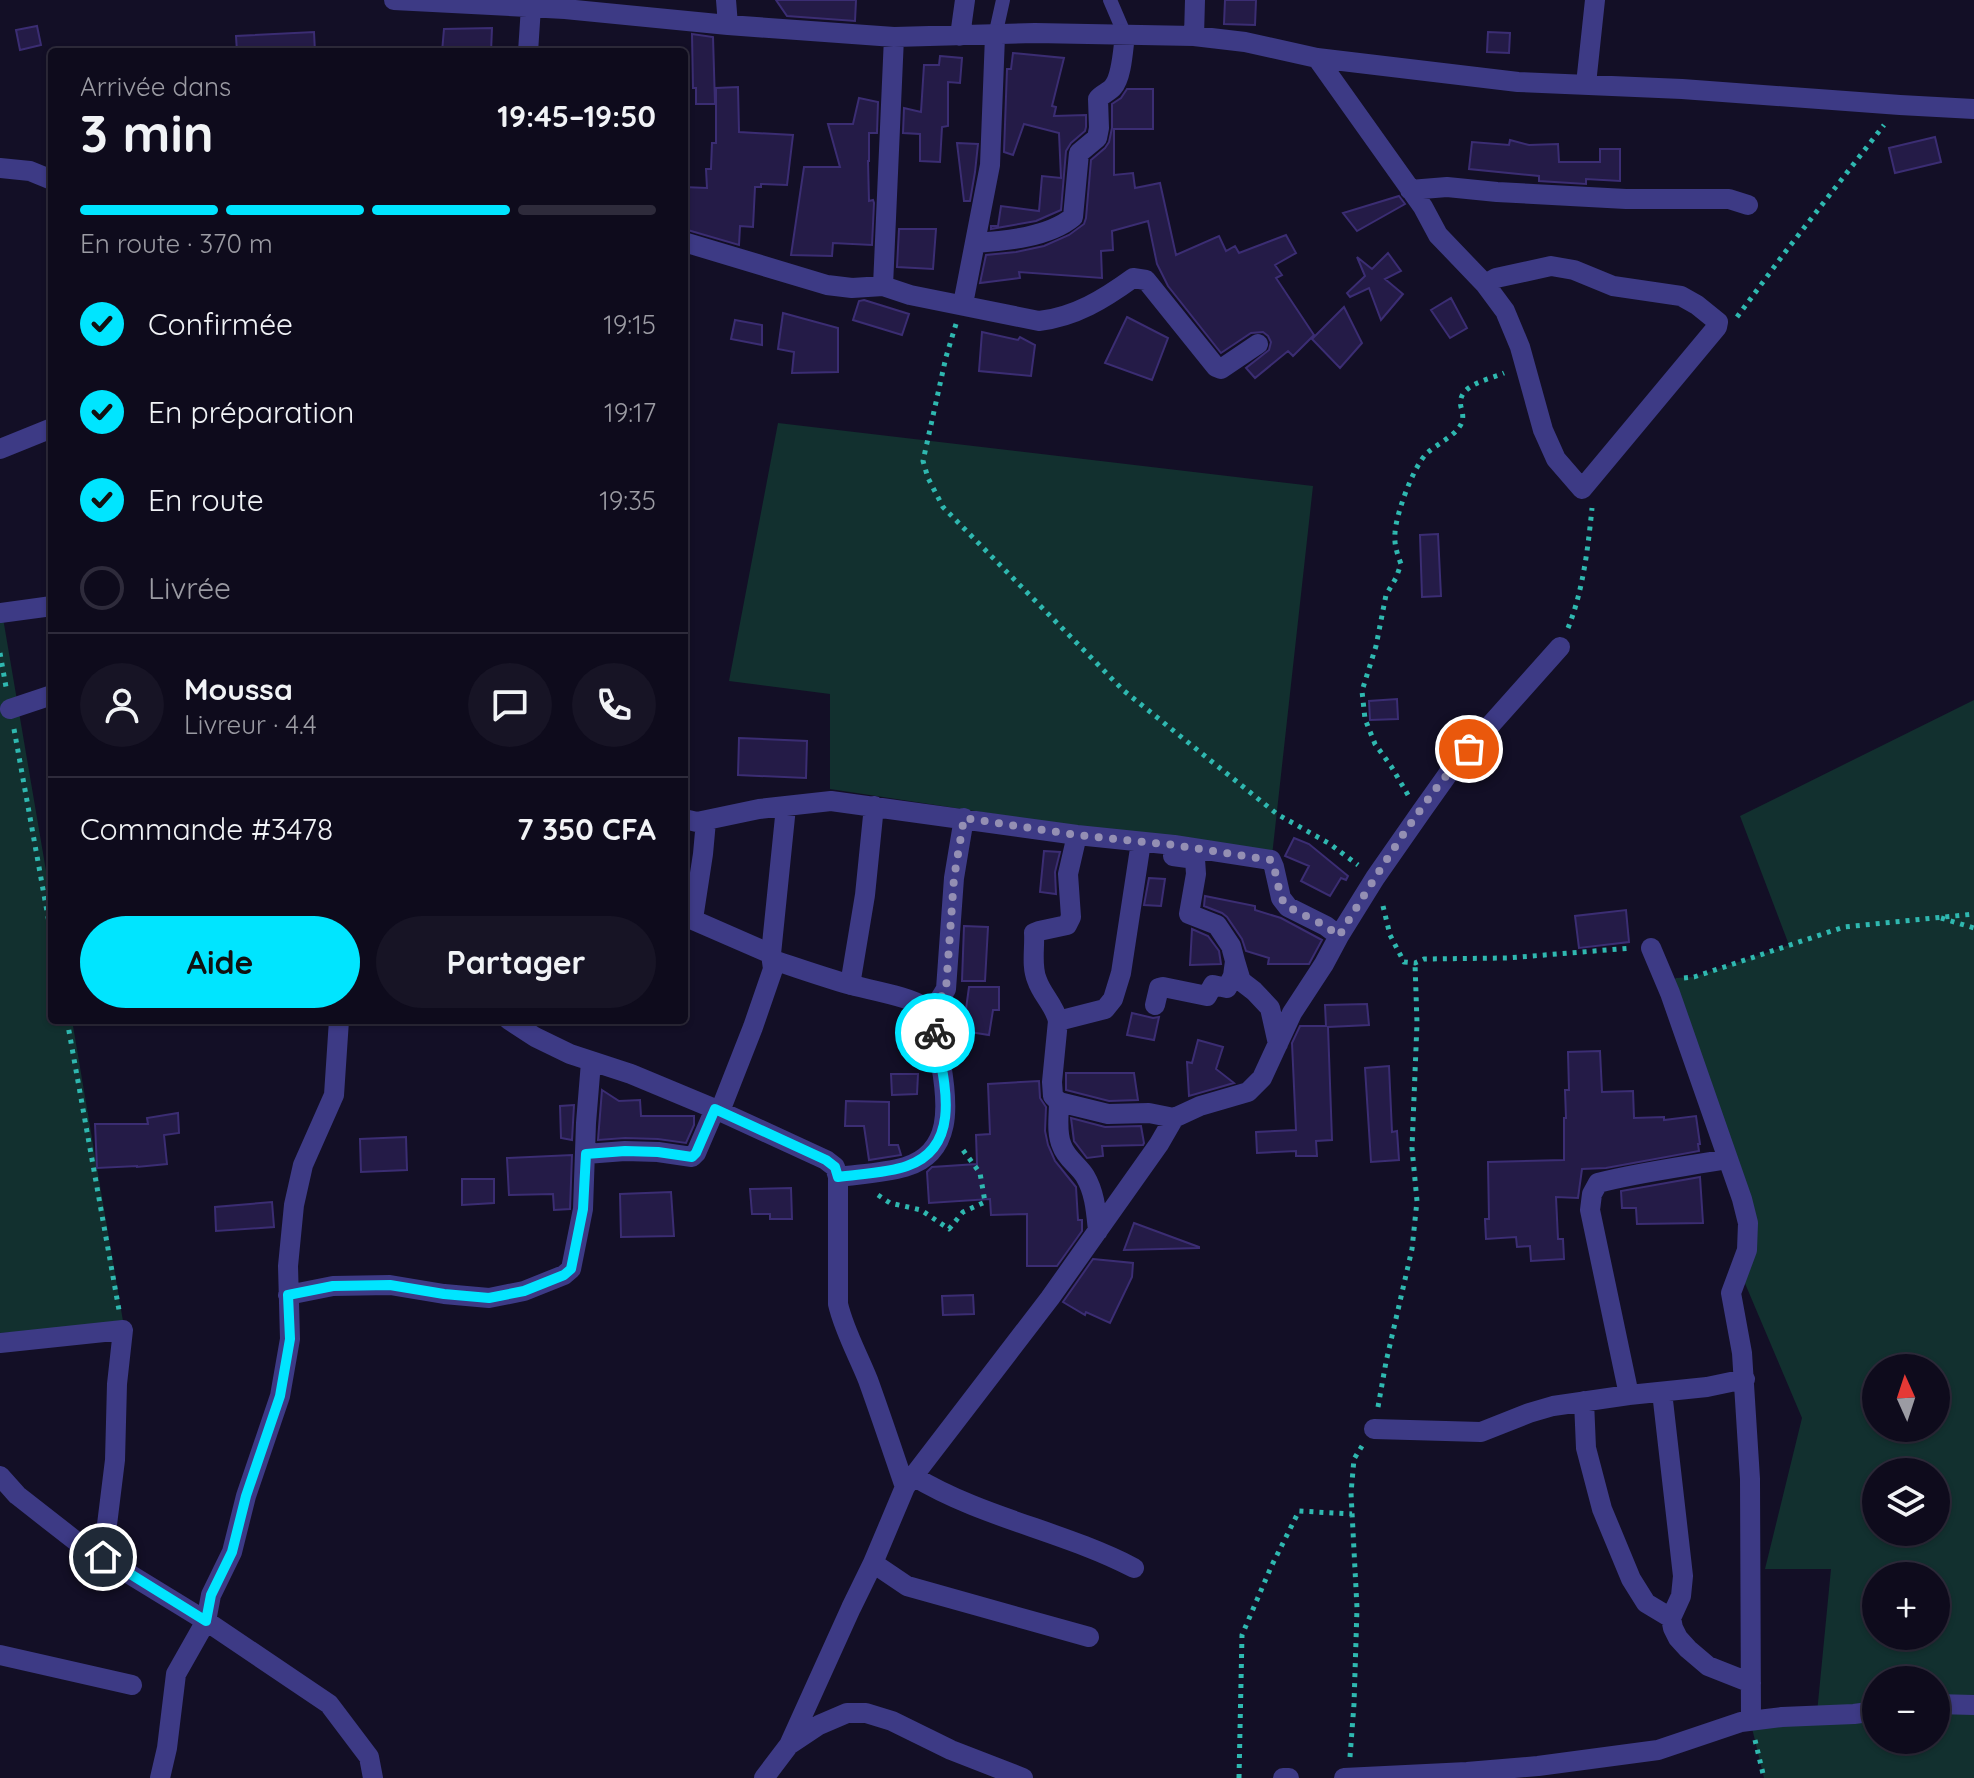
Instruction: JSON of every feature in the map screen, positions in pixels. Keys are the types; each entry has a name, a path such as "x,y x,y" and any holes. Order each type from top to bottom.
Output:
{"street":[{"path":"394,0 591,11 894,37 1073,33 1194,36 1245,42 1317,58 1518,82 1974,109"},
{"path":"726,0 728,25"},
{"path":"960,36 965,0"},
{"path":"1194,36 1195,0"},
{"path":"1586,84 1595,0"},
{"path":"528,48 531,7"},
{"path":"975,243 1026,236 1050,229 1073,217 1079,153 1097,138 1099,95 1114,86 1125,35"},
{"path":"963,304 990,165 995,36"},
{"path":"883,286 894,37"},
{"path":"1317,58 1423,207 1438,235 1485,284 1505,311 1520,347 1543,430 1556,459 1582,489 1718,322 1681,296 1613,286 1574,270 1551,266 1496,278 1485,284"},
{"path":"0,168 30,171 48,178"},
{"path":"1410,190 1447,187 1626,199 1729,199 1748,205"},
{"path":"688,243 827,285 852,288 883,286 910,295 1039,321 1057,319 1085,309 1133,278 1139,278 1146,280 1216,367 1221,369 1258,344"},
{"path":"0,449 48,430"},
{"path":"0,613 48,607"},
{"path":"764,1778 789,1745 909,1482 1050,1298 1174,1118 1200,1106 1248,1092 1262,1078 1292,1013 1375,878 1453,767 1560,647"},
{"path":"10,709 48,696"},
{"path":"688,820 706,821 759,809 831,801 1271,860 1281,898 1288,907 1339,936"},
{"path":"850,985 865,895 874,806"},
{"path":"586,1154 625,1151 692,1157 696,1153 753,1027 773,969 786,807"},
{"path":"928,1011 946,989 954,878 964,818"},
{"path":"706,821 689,917 772,957 850,985 918,1002 928,1011 947,1096 944,1126 938,1144 922,1159 906,1167 845,1176"},
{"path":"1077,835 1068,874 1071,917 1067,925 1034,933 1037,981 1058,1021 1053,1096 1059,1102 1108,1114 1149,1113 1174,1118"},
{"path":"1141,842 1151,852 1195,859 1196,874 1189,914 1217,925 1231,946 1241,981 1270,1008 1278,1044"},
{"path":"1058,1021 1105,1009 1113,999 1121,973 1141,842"},
{"path":"1651,948 1682,1027 1748,1223 1747,1250 1731,1293 1745,1379 1750,1479 1751,1721"},
{"path":"1155,1005 1159,988 1207,996 1213,985 1227,988 1235,961"},
{"path":"160,1778 176,1674 206,1621 211,1595 232,1552 246,1496 280,1396 290,1339 288,1266 294,1205 303,1165 334,1095 339,1024"},
{"path":"515,1024 535,1037 591,1062 631,1074 718,1110 826,1160 845,1176"},
{"path":"288,1295 333,1286 390,1285 489,1298 524,1291 564,1275 571,1269 583,1209 591,1062"},
{"path":"1059,1102 1061,1146 1073,1165 1084,1174 1095,1200 1098,1231"},
{"path":"1629,1395 1590,1210 1592,1194 1598,1183 1640,1172 1727,1159"},
{"path":"845,1176 838,1304 842,1321 909,1482"},
{"path":"0,1343 123,1330 117,1384 115,1460 103,1557"},
{"path":"1374,1429 1481,1432 1553,1406 1707,1387 1745,1379"},
{"path":"1662,1392 1683,1576 1681,1596 1671,1618 1673,1628 1678,1638 1708,1666 1751,1683"},
{"path":"1584,1401 1586,1448 1602,1509 1631,1579 1646,1603 1671,1618"},
{"path":"0,1476 17,1495 77,1542 206,1621 329,1704 369,1757 373,1778"},
{"path":"909,1482 1101,1551 1134,1568"},
{"path":"873,1563 907,1586 1089,1637"},
{"path":"0,1655 132,1685"},
{"path":"1950,1704 1974,1705"},
{"path":"789,1745 819,1725 847,1713 866,1713 892,1721 951,1750 1023,1778"},
{"path":"1346,1778 1512,1769 1669,1747 1741,1722 1862,1713"},
{"path":"1283,1778 1289,1778"}],"lane":[{"path":"995,36 1003,0"},
{"path":"1110,0 1125,35"}],"path":[{"path":"1733,323 1900,105"},
{"path":"963,304 946,357 923,461 943,507 1123,690 1277,814 1330,844 1375,878 1390,935 1404,962 1651,948"},
{"path":"1421,812 1375,744 1365,719 1362,691 1376,646 1386,595 1401,564 1395,548 1394,532 1403,496 1424,455 1460,426 1463,414 1459,400 1462,393 1525,365"},
{"path":"1560,647 1574,613 1588,544 1592,504 1582,489"},
{"path":"0,653 48,917"},
{"path":"1676,978 1694,977 1844,927 1974,914"},
{"path":"1938,917 1974,928"},
{"path":"1346,1778 1354,1704 1357,1608 1351,1493 1354,1459 1374,1429 1412,1249 1417,1201 1412,1148 1417,1023 1415,963"},
{"path":"68,1024 123,1330"},
{"path":"845,1176 890,1203 921,1210 949,1229 963,1212 985,1202 980,1173 944,1126"},
{"path":"1239,1778 1242,1635 1271,1567 1299,1511 1352,1514"},
{"path":"1751,1721 1764,1778"}],"green space":[{"path":"778,423 1313,486 1272,856 830,789 830,694 729,681"},
{"path":"0,618 3,618 48,882 48,1024 73,1024 124,1327 0,1333"},
{"path":"1974,700 1974,1778 1764,1778 1751,1724 1817,1713 1831,1569 1765,1569 1802,1418 1744,1281 1741,1220 1664,991 1676,978 1694,977 1789,945 1740,816"}],"building":[{"path":"776,0 856,0 855,21 787,16"},
{"path":"1225,0 1256,0 1255,25 1224,24"},
{"path":"37,26 41,45 20,50 16,30"},
{"path":"492,28 491,48 442,48 444,29"},
{"path":"314,32 315,48 237,48 236,36"},
{"path":"1488,32 1510,33 1509,53 1487,52"},
{"path":"692,34 713,37 715,104 696,104"},
{"path":"1013,53 1064,58 1052,106 1056,107 1054,116 1086,115 1086,127 1066,151 1061,210 1036,221 991,229 991,226 998,226 1001,206 1039,211 1042,176 1061,178 1059,133 1024,124 1013,155 1004,152 1007,69 1011,69"},
{"path":"940,56 962,58 960,83 948,82 948,126 942,127 940,162 920,161 920,134 903,133 904,108 921,112 924,65 939,65"},
{"path":"738,87 739,132 793,135 787,185 761,184 761,187 755,187 753,227 740,226 739,245 688,230 688,187 707,188 706,169 711,169 712,143 716,143 716,88"},
{"path":"1127,89 1153,89 1153,129 1114,129 1114,175 1133,173 1135,188 1160,183 1176,255 1219,236 1226,251 1235,246 1239,253 1286,235 1296,253 1275,265 1282,275 1276,278 1314,335 1293,356 1288,351 1255,378 1246,368 1269,350 1271,342 1268,336 1263,332 1251,333 1221,353 1168,286 1157,264 1148,221 1112,231 1113,250 1101,251 1102,278 1019,272 1020,278 980,283 986,255 1044,246 1069,235 1084,224 1091,160 1109,142 1112,104"},
{"path":"859,98 878,102 877,133 869,133 869,201 873,200 874,203 872,245 833,243 832,256 791,255 804,167 840,167 828,124 853,124"},
{"path":"1935,137 1941,162 1895,173 1889,148"},
{"path":"1510,140 1529,145 1558,144 1559,162 1600,162 1600,149 1620,149 1620,181 1586,179 1586,184 1539,181 1539,176 1469,169 1472,142 1509,145"},
{"path":"957,143 978,144 970,201 964,201"},
{"path":"1399,196 1405,204 1357,231 1343,213"},
{"path":"899,229 936,229 933,269 897,267"},
{"path":"1388,253 1401,271 1385,279 1403,294 1381,320 1369,288 1350,297 1347,293 1365,276 1357,257 1372,269"},
{"path":"1451,298 1467,328 1450,338 1431,310"},
{"path":"859,301 909,314 902,335 853,320"},
{"path":"1344,307 1362,343 1340,368 1312,339"},
{"path":"783,313 838,328 838,372 792,373 794,352 778,349"},
{"path":"1127,317 1168,338 1152,380 1105,363"},
{"path":"735,320 762,325 762,345 731,339"},
{"path":"982,332 1018,340 1020,337 1035,345 1031,376 979,371"},
{"path":"1438,534 1441,596 1422,597 1420,535"},
{"path":"1397,699 1398,719 1370,720 1369,701"},
{"path":"739,738 807,741 806,778 738,775"},
{"path":"1294,838 1309,844 1348,876 1346,880 1341,878 1330,896 1301,881 1309,866 1285,856"},
{"path":"1044,851 1060,852 1055,872 1056,894 1040,892"},
{"path":"1149,878 1165,879 1161,906 1144,905"},
{"path":"1205,896 1255,906 1255,910 1281,918 1322,940 1309,964 1268,964 1269,958 1246,951 1227,917 1204,906"},
{"path":"1626,910 1629,942 1579,948 1575,916"},
{"path":"964,926 988,927 985,981 962,981"},
{"path":"1192,929 1208,936 1219,951 1221,964 1190,965"},
{"path":"969,987 999,987 999,1010 993,1010 989,1035 963,1031"},
{"path":"1367,1004 1369,1025 1328,1027 1332,1140 1316,1141 1317,1156 1296,1156 1296,1151 1257,1153 1256,1132 1296,1130 1292,1043 1300,1026 1326,1026 1325,1005"},
{"path":"1132,1013 1159,1017 1154,1040 1127,1035"},
{"path":"1198,1040 1223,1047 1216,1069 1234,1083 1189,1096 1187,1062 1192,1063"},
{"path":"1600,1051 1602,1092 1633,1091 1634,1118 1664,1117 1664,1120 1696,1116 1699,1151 1606,1168 1582,1169 1578,1198 1556,1197 1558,1239 1563,1239 1564,1259 1531,1261 1530,1246 1517,1247 1516,1237 1486,1239 1485,1219 1489,1219 1488,1162 1564,1160 1565,1090 1569,1090 1568,1052"},
{"path":"1389,1066 1392,1132 1397,1131 1399,1160 1371,1162 1365,1068"},
{"path":"1066,1073 1134,1073 1138,1100 1109,1101 1066,1090"},
{"path":"891,1074 918,1074 917,1094 892,1095"},
{"path":"1039,1081 1040,1098 1046,1107 1048,1145 1055,1161 1076,1187 1078,1220 1082,1220 1082,1231 1057,1266 1027,1266 1027,1214 991,1215 990,1199 929,1203 927,1172 932,1167 977,1164 976,1135 990,1134 988,1084"},
{"path":"602,1090 619,1101 640,1100 641,1116 694,1116 694,1125 686,1143 658,1139 598,1140"},
{"path":"846,1101 889,1102 889,1145 898,1145 901,1155 869,1160 864,1126 845,1126"},
{"path":"574,1105 572,1140 561,1138 560,1106"},
{"path":"178,1113 179,1133 164,1135 167,1164 97,1168 95,1124 148,1124 147,1118"},
{"path":"1071,1118 1105,1127 1141,1126 1144,1143 1102,1146 1103,1156 1087,1158 1074,1141"},
{"path":"406,1137 407,1170 361,1172 360,1139"},
{"path":"572,1155 570,1209 554,1210 553,1194 509,1195 507,1158"},
{"path":"1700,1177 1703,1223 1637,1224 1636,1208 1622,1208 1621,1191"},
{"path":"462,1179 494,1179 494,1203 462,1205"},
{"path":"791,1188 792,1219 770,1219 770,1214 752,1214 750,1189"},
{"path":"671,1192 674,1236 621,1237 620,1194"},
{"path":"272,1202 274,1227 216,1231 215,1207"},
{"path":"1134,1223 1199,1247 1199,1248 1124,1250"},
{"path":"1093,1259 1133,1263 1132,1277 1110,1323 1086,1312 1085,1315 1063,1302"},
{"path":"973,1295 974,1314 943,1315 942,1296"}],"way so far":[{"path":"935,1033 928,1011 946,989 954,878 964,818 1271,860 1281,898 1288,907 1339,936 1375,878 1469,749"}],"route":[{"path":"103,1557 206,1621 211,1595 232,1552 246,1496 280,1396 290,1339 288,1295 333,1286 390,1285 489,1298 524,1291 564,1275 571,1269 583,1209 586,1154 625,1151 692,1157 715,1109 826,1160 835,1167 838,1177 906,1167 922,1159 938,1144 944,1126 947,1096 935,1033"}]}
